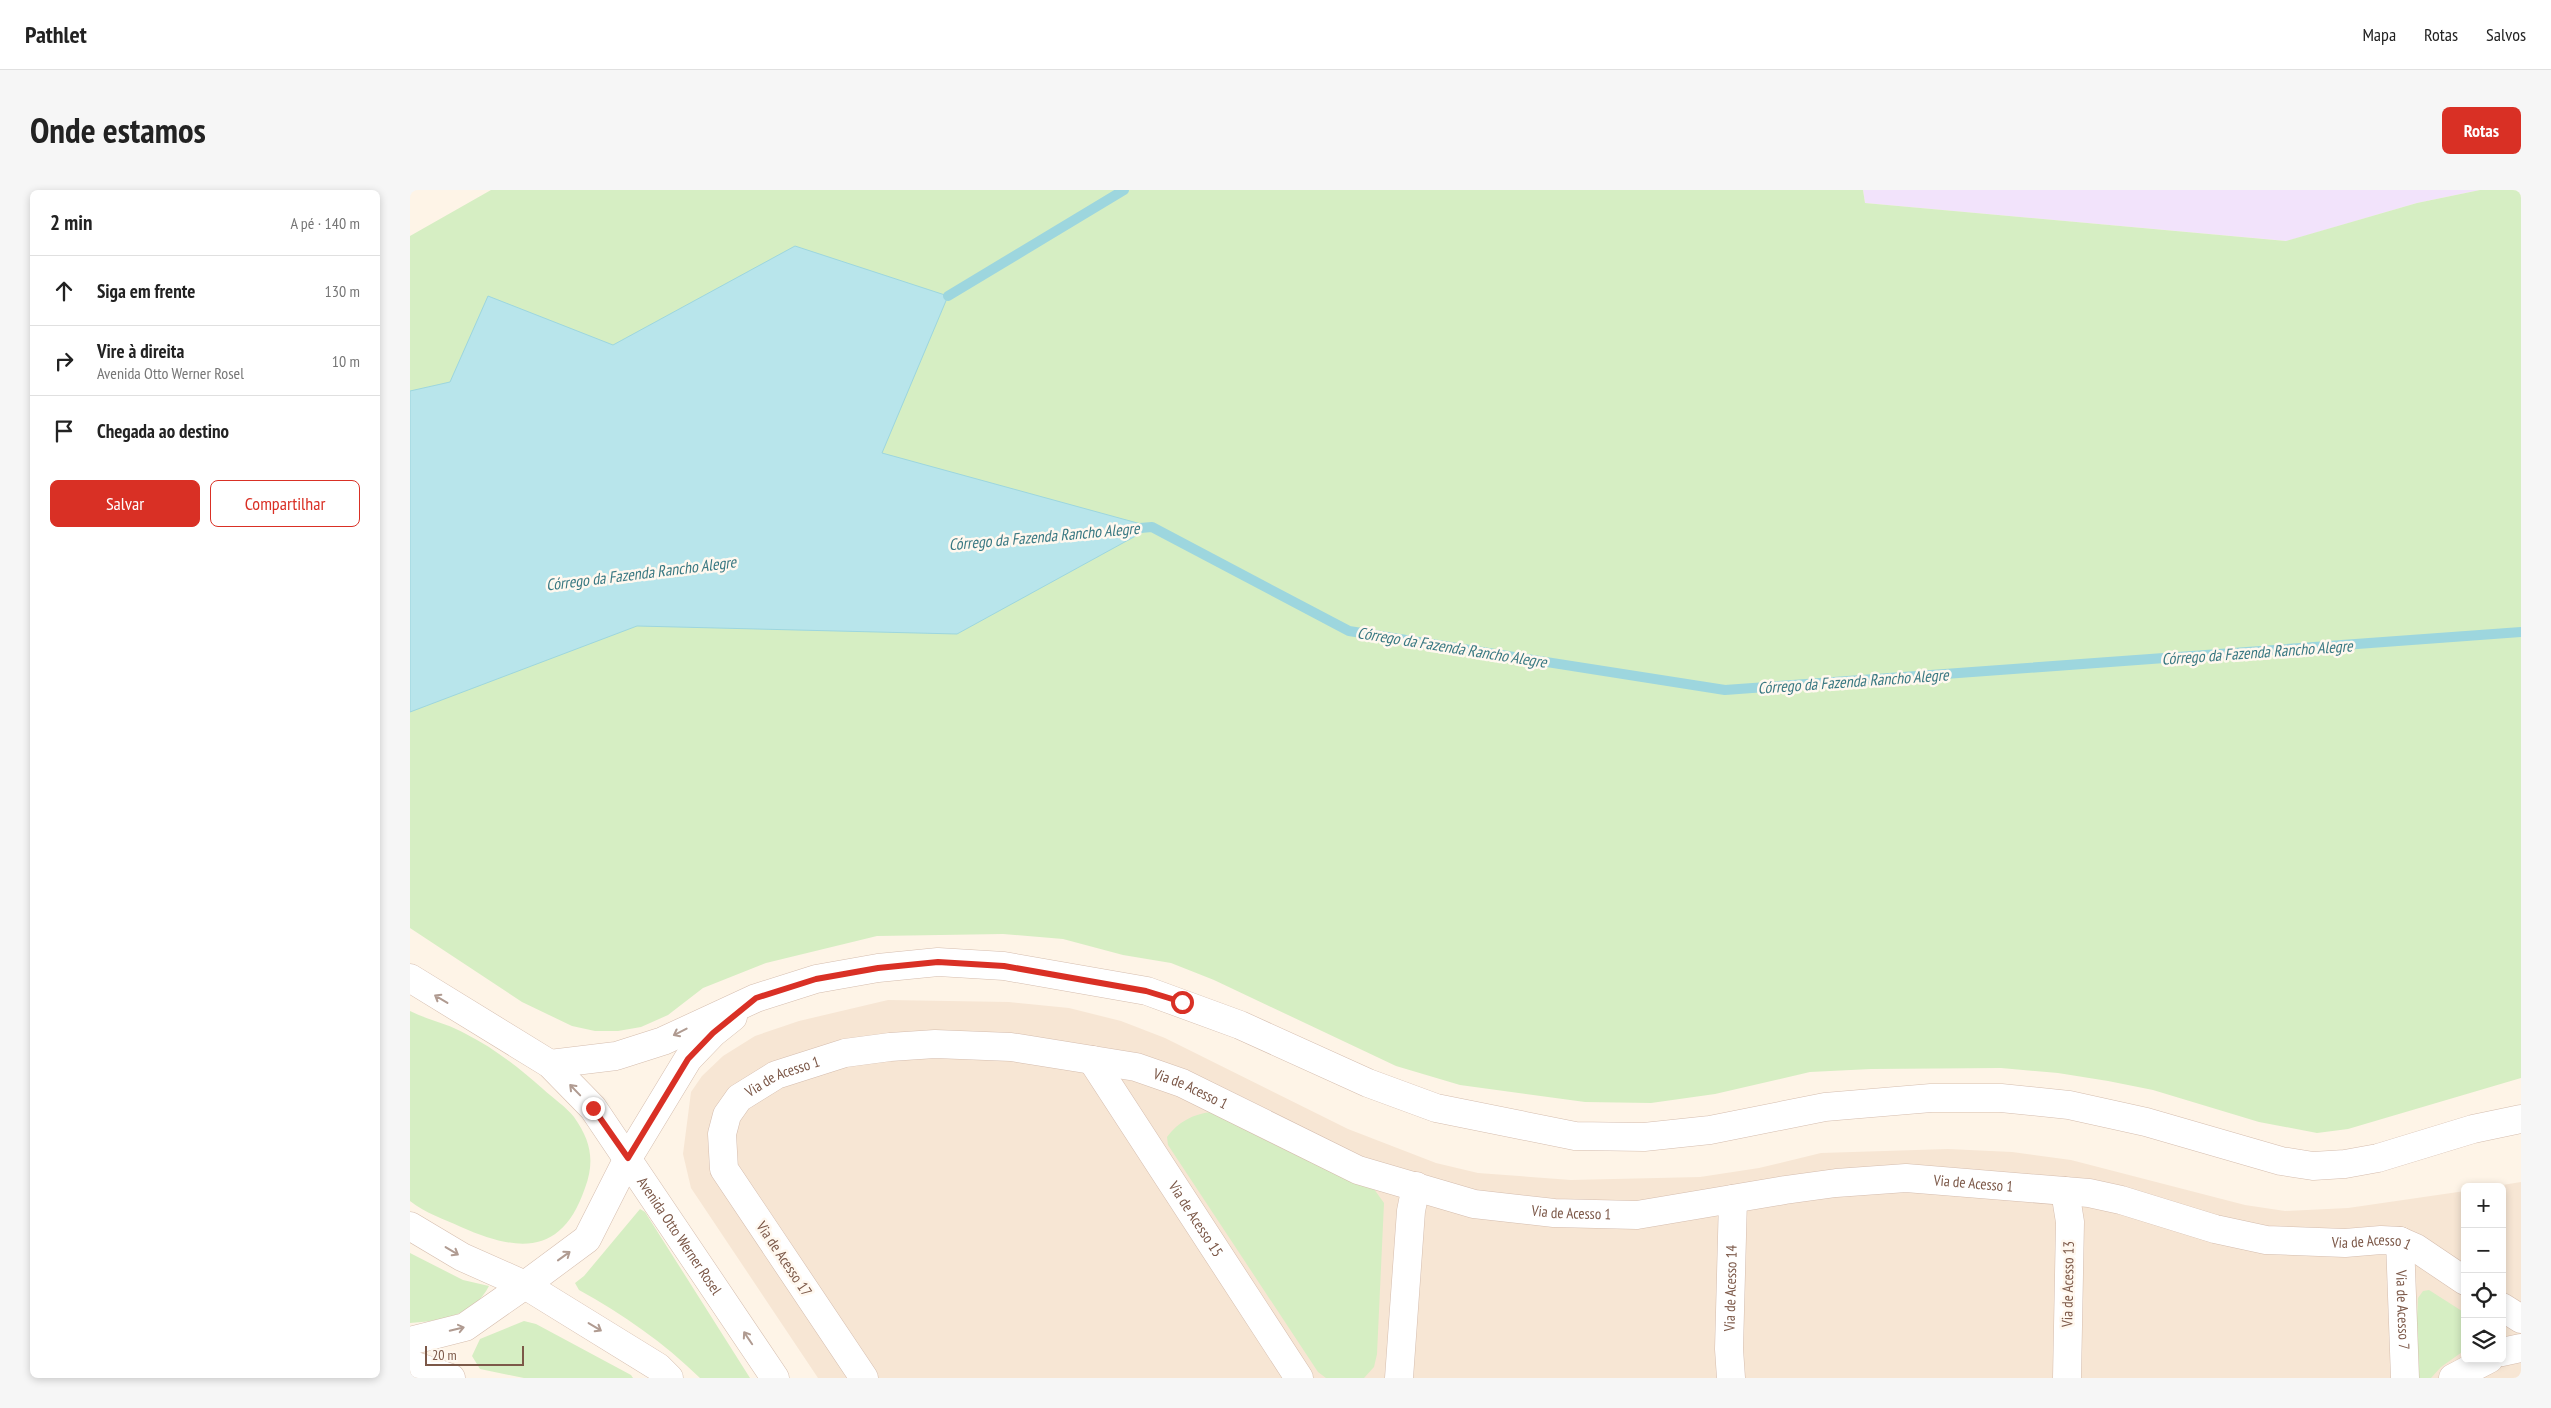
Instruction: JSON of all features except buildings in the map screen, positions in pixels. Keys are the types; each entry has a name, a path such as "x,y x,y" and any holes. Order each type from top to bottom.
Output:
{"street":[{"path":"550,1064 616,1056 662,1041 756,998 816,979 878,968 938,962 1004,966 1146,991 1240,1025 1368,1083 1436,1108 1575,1136 1644,1138 1710,1130 1825,1107 1931,1098 2001,1098 2068,1105 2146,1122 2281,1161 2313,1166 2345,1164 2378,1158 2473,1129 2521,1119"},
{"name":"Avenida Otto Werner Rosel","path":"410,978 550,1064 593,1108 775,1378"},
{"path":"410,1341 466,1328 587,1239 628,1158 688,1059 713,1033 756,998"},
{"name":"Via de Acesso 1","path":"722,1134 727,1115 735,1103 755,1086 785,1072 845,1053 935,1044 1011,1047 1136,1067 1182,1083 1358,1170 1474,1204 1554,1213 1637,1215 1836,1183 1906,1178 2065,1191 2121,1200 2215,1230 2266,1240 2345,1243 2382,1240 2400,1242 2416,1248 2461,1278"},
{"name":"Via de Acesso 15","path":"1092,1060 1299,1378"},
{"path":"2473,1129 2521,1106"},
{"name":"Via de Acesso 17","path":"722,1134 724,1169 864,1378"},
{"path":"1400,1378 1411,1211 1416,1186"},
{"name":"Via de Acesso 13","path":"2065,1191 2070,1222 2067,1378"},
{"name":"Via de Acesso 14","path":"1731,1378 1729,1349 1733,1199"},
{"path":"410,1226 462,1257 525,1285 658,1367 669,1378"},
{"name":"Via de Acesso 7","path":"2400,1242 2405,1378"},
{"path":"2506,1310 2521,1319"},
{"path":"2506,1351 2521,1348"},
{"path":"2453,1378 2481,1363"},
{"path":"410,1364 451,1378"}],"shaded area":[{"path":"1863,190 2480,190 2417,203 2287,241 1865,203"},
{"path":"888,1000 1009,1002 1069,1008 1121,1021 1165,1038 1348,1129 1436,1163 1478,1173 1571,1180 1700,1177 1759,1168 1821,1153 1948,1149 2012,1152 2071,1160 2245,1205 2285,1211 2348,1208 2461,1192 2461,1363 2506,1363 2506,1184 2521,1182 2521,1378 818,1378 691,1188 683,1154 691,1092 702,1076 723,1056 755,1036 799,1021"}],"green space":[{"path":"491,190 1863,190 1865,203 2286,241 2417,203 2480,190 2521,190 2521,1078 2348,1129 2317,1133 2259,1122 2153,1090 2058,1073 2001,1068 1871,1069 1810,1072 1715,1094 1651,1103 1585,1102 1460,1085 1396,1066 1214,980 1171,963 1123,955 1063,939 1003,934 877,936 766,963 703,988 668,1015 641,1027 618,1031 595,1031 572,1026 522,1002 410,928 410,236"},
{"path":"410,1011 459,1031 496,1052 563,1106 580,1126 590,1151 588,1178 575,1210 564,1226 551,1237 536,1242 519,1244 501,1241 441,1218 410,1201"},
{"path":"1211,1112 1367,1185 1374,1189 1384,1203 1377,1354 1374,1367 1364,1378 1326,1378 1318,1372 1168,1145 1167,1137 1181,1123 1192,1117"},
{"path":"640,1209 645,1212 750,1378 700,1378 642,1330 579,1290 575,1283 584,1276"},
{"path":"410,1253 463,1280 489,1286 475,1304 455,1315 433,1321 410,1323"},
{"path":"2429,1290 2461,1310 2461,1353 2441,1367 2431,1378 2414,1378 2418,1298 2423,1291"},
{"path":"524,1321 536,1324 631,1375 633,1378 524,1378 480,1369 472,1356 480,1339"}],"water":[{"path":"795,246 948,296 882,453 1152,527 957,634 637,626 410,712 410,391 450,382 488,296 613,345"}],"waterway":[{"path":"948,296 1124,190"},
{"name":"Córrego da Fazenda Rancho Alegre","path":"1140,528 1152,527 1349,631 1725,690 2521,632"}],"route":[{"path":"593,1108 628,1158 688,1059 713,1033 756,998 816,979 847,972 938,962 1004,966 1146,991 1182,1002"}]}
